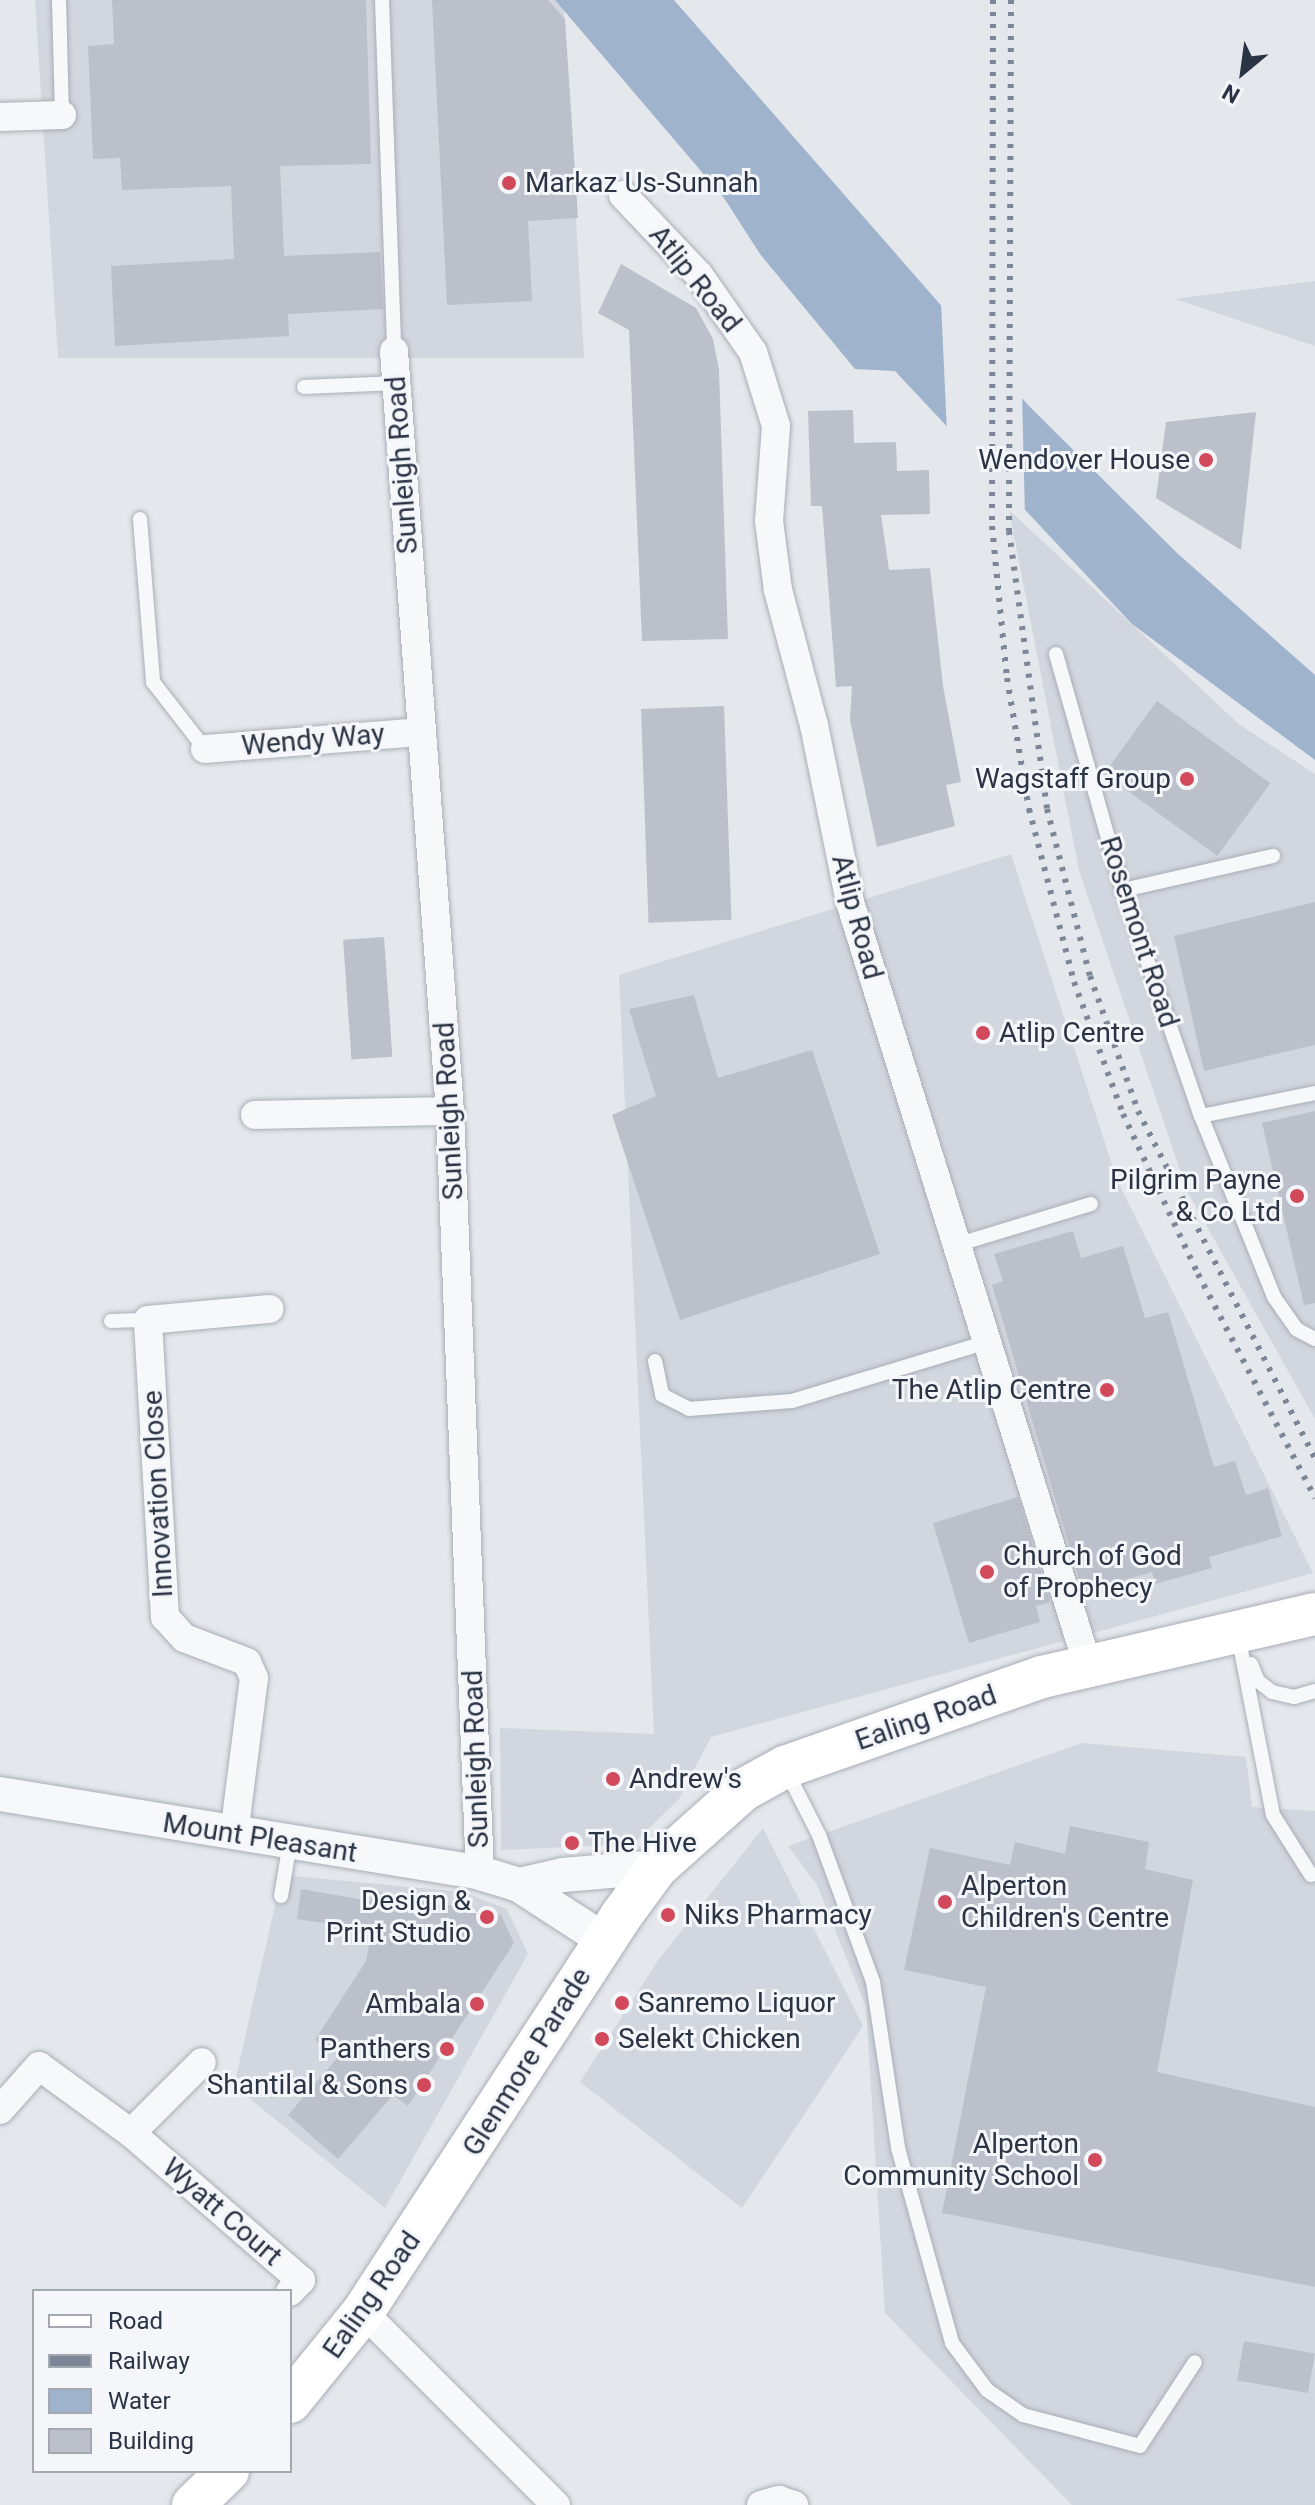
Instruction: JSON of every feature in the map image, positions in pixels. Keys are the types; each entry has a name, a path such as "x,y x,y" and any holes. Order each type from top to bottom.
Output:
{"main road":[{"name":"Ealing Road","path":"604,1940 657,1867 743,1790 785,1767 1088,1666 1315,1614"},
{"name":"Glenmore Parade","path":"449,2184 604,1940"},
{"name":"Ealing Road","path":"292,2400 363,2312 449,2184"},
{"path":"193,2505 226,2473"}],"street":[{"path":"0,117 62,115"},
{"name":"Atlip Road","path":"623,195 699,275 753,352 776,426 769,521 778,590 814,725 853,914 1088,1666"},
{"name":"Sunleigh Road","path":"394,351 450,1111 480,1873"},
{"name":"Wendy Way","path":"205,749 421,732"},
{"path":"255,1115 450,1111"},
{"path":"148,1320 270,1309"},
{"name":"Innovation Close","path":"148,1320 165,1617 184,1638 247,1662 254,1678 234,1834"},
{"name":"Mount Pleasant","path":"0,1794 480,1873 519,1885 604,1940"},
{"name":"Mount Pleasant","path":"519,1885 563,1875 657,1867"},
{"path":"131,2133 202,2062"},
{"name":"Wyatt Court","path":"0,2110 39,2066 131,2133 301,2280 292,2290"},
{"path":"363,2312 556,2505"},
{"path":"761,2505 779,2500 794,2505"}],"lane":[{"path":"59,0 62,115"},
{"path":"382,0 394,351"},
{"path":"304,387 397,383"},
{"path":"140,519 153,682 205,749"},
{"name":"Rosemont Road","path":"1056,654 1123,890 1201,1116 1274,1297 1296,1329 1315,1339"},
{"path":"1123,890 1273,856"},
{"path":"1201,1116 1315,1093"},
{"path":"956,1245 1091,1204"},
{"path":"111,1321 148,1320"},
{"path":"655,1361 662,1395 689,1409 792,1401 987,1342"},
{"path":"1237,1630 1258,1681 1294,1697 1315,1691"},
{"path":"1237,1630 1273,1815 1311,1875"},
{"path":"785,1767 819,1835 873,1982 898,2148 952,2343 987,2390 1023,2415 1140,2446 1195,2362"},
{"path":"281,1896 290,1843"}],"shaded area":[{"path":"35,0 555,0 564,9 584,358 58,358"},
{"path":"1315,281 1315,346 1175,299"},
{"path":"1009,510 1240,725 1315,774 1315,1419 1187,1191 1079,870"},
{"path":"1011,854 1117,1180 1313,1573 711,1737 679,1799 633,1844 501,1850 500,1728 654,1734 619,975"},
{"name":"Alperton Community School","path":"1082,1743 1246,1757 1252,1807 1315,1811 1315,2505 1072,2505 885,2313 866,2007 817,1885 788,1846"},
{"path":"763,1828 863,2026 742,2208 580,2082 659,1959"},
{"path":"282,1875 463,1892 507,1909 528,1954 385,2208 234,2086"}],"water":[{"path":"555,0 674,0 1029,406 1177,553 1315,675 1315,760 1132,624 895,371 855,369 760,254 724,198"}],"pier":[{"path":"941,302 1022,393 1025,517 947,433"}],"building":[{"path":"112,0 366,0 371,164 280,166 284,256 380,252 383,309 288,314 289,336 115,346 111,266 234,259 231,186 122,190 120,158 93,159 88,46 114,44"},
{"path":"432,0 548,0 565,19 578,218 528,221 532,301 447,305"},
{"path":"621,264 696,308 713,339 719,370 728,639 642,641 629,330 598,313"},
{"path":"853,410 854,443 896,442 897,471 929,470 930,514 881,515 889,570 930,568 943,686 961,782 946,785 955,826 877,847 850,720 852,686 836,687 822,506 811,506 808,411"},
{"name":"Wendover House","path":"1256,412 1241,550 1156,498 1166,422"},
{"name":"Wagstaff Group","path":"1157,701 1270,783 1217,856 1104,774"},
{"path":"724,706 731,920 649,923 641,709"},
{"path":"1315,902 1315,1045 1204,1071 1174,936"},
{"path":"384,937 392,1057 351,1060 343,940"},
{"path":"694,995 718,1078 812,1050 880,1254 680,1320 612,1115 656,1096 629,1009"},
{"name":"Pilgrim Payne & Co Ltd","path":"1315,1111 1315,1303 1304,1305 1262,1123"},
{"name":"The Atlip Centre","path":"1073,1231 1081,1258 1123,1246 1145,1318 1168,1312 1214,1467 1235,1461 1246,1495 1268,1488 1282,1536 1209,1557 1212,1568 1155,1584 1152,1572 1083,1592 992,1285 1003,1281 994,1254"},
{"name":"Church of God of Prophecy","path":"1018,1497 1050,1602 1036,1606 1040,1622 969,1643 933,1523"},
{"path":"1070,1826 1149,1842 1145,1869 1193,1880 1157,2072 1315,2107 1315,2287 942,2213 986,1987 904,1970 930,1848 1010,1865 1015,1842 1065,1854"},
{"path":"301,1889 370,1901 374,1891 501,1915 514,1943 408,2106 393,2095 338,2159 288,2115 338,2057 315,2040 366,1961 372,1930 297,1919"},
{"path":"1244,2341 1315,2354 1308,2393 1237,2380"}],"railway":[{"path":"993,0 992,526 1007,678 1029,809 1074,982 1123,1114 1198,1274 1315,1498"},
{"path":"1011,0 1009,531 1047,809 1090,976 1138,1111 1315,1459"}],"place":[{"name":"Markaz Us-Sunnah","path":"509,183"},
{"name":"Wendover House","path":"1206,460"},
{"name":"Wagstaff Group","path":"1187,779"},
{"name":"Atlip Centre","path":"983,1033"},
{"name":"Pilgrim Payne & Co Ltd","path":"1297,1196"},
{"name":"The Atlip Centre","path":"1107,1390"},
{"name":"Church of God of Prophecy","path":"987,1572"},
{"name":"Andrew's","path":"613,1779"},
{"name":"The Hive","path":"572,1843"},
{"name":"Alperton Children's Centre","path":"945,1902"},
{"name":"Niks Pharmacy","path":"668,1915"},
{"name":"Design & Print Studio","path":"487,1917"},
{"name":"Sanremo Liquor","path":"622,2003"},
{"name":"Ambala","path":"477,2004"},
{"name":"Selekt Chicken","path":"602,2039"},
{"name":"Panthers","path":"447,2049"},
{"name":"Shantilal & Sons","path":"424,2085"},
{"name":"Alperton Community School","path":"1095,2160"}]}
